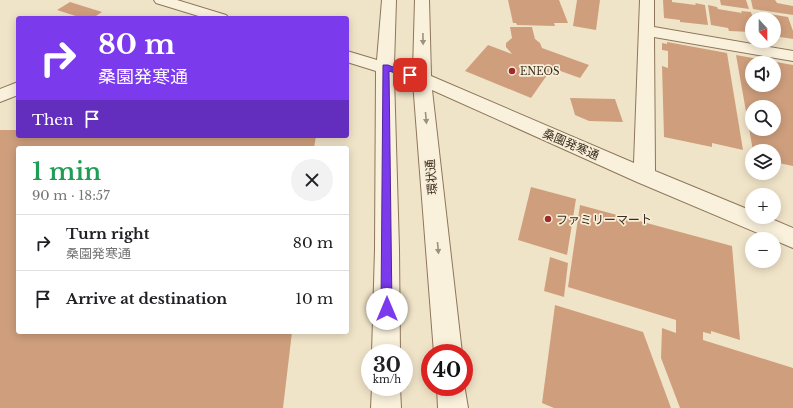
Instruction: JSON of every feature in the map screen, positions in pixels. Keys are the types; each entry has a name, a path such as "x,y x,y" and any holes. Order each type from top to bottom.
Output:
{"street":[{"path":"161,0 215,16"},
{"path":"386,344 387,249 385,67 389,0"},
{"name":"環状通","path":"422,0 422,80 447,344"},
{"path":"644,176 646,0"},
{"path":"164,16 179,5"},
{"path":"646,31 793,56"},
{"name":"桑園発寒通","path":"349,57 422,80 644,176 793,238"},
{"path":"0,96 16,89"},
{"path":"386,396 386,408"},
{"path":"452,396 453,408"}],"building":[{"path":"508,0 559,0 568,23 554,23 555,26 517,25 516,23 513,23"},
{"path":"577,0 600,0 596,30 573,26"},
{"path":"663,0 705,5 708,25 680,22 680,20 664,18"},
{"path":"720,0 746,0 749,9 721,5"},
{"path":"751,0 775,0 777,3 793,6 793,15 781,12 753,9"},
{"path":"70,2 102,12 96,16 76,16 57,10"},
{"path":"708,5 717,7 718,9 742,13 741,11 751,12 745,12 745,32 729,31 728,28 711,25"},
{"path":"781,16 788,17 793,31 793,39 781,37"},
{"path":"510,27 532,27 535,39 540,43 542,48 589,65 580,78 552,68 531,98 465,71 488,45 512,54 506,47 506,43 512,38"},
{"path":"667,42 727,53 743,150 712,143 712,147 664,137 662,66 668,68 668,51 662,50 662,43 667,44"},
{"path":"736,55 745,57 745,92 781,92 781,63 793,65 793,166 781,163 781,144 752,144 750,136 781,136 781,100 745,100 745,106"},
{"path":"570,98 615,99 623,122 589,121 575,115"},
{"path":"0,130 16,130 16,138 316,138 314,146 16,146 16,334 292,334 283,408 0,408"},
{"name":"ファミリーマート","path":"531,187 576,199 567,255 518,240"},
{"path":"580,205 732,246 740,340 711,331 711,334 703,332 703,340 793,368 793,408 680,408 661,358 662,328 676,333 676,320 568,287"},
{"path":"550,257 568,263 564,297 544,291"},
{"path":"555,305 643,332 671,408 554,408 542,403"}],"place":[{"name":"ENEOS","path":"512,71"},
{"name":"ファミリーマート","path":"548,219"}],"route":[{"path":"387,309 385,67 410,75"}]}
